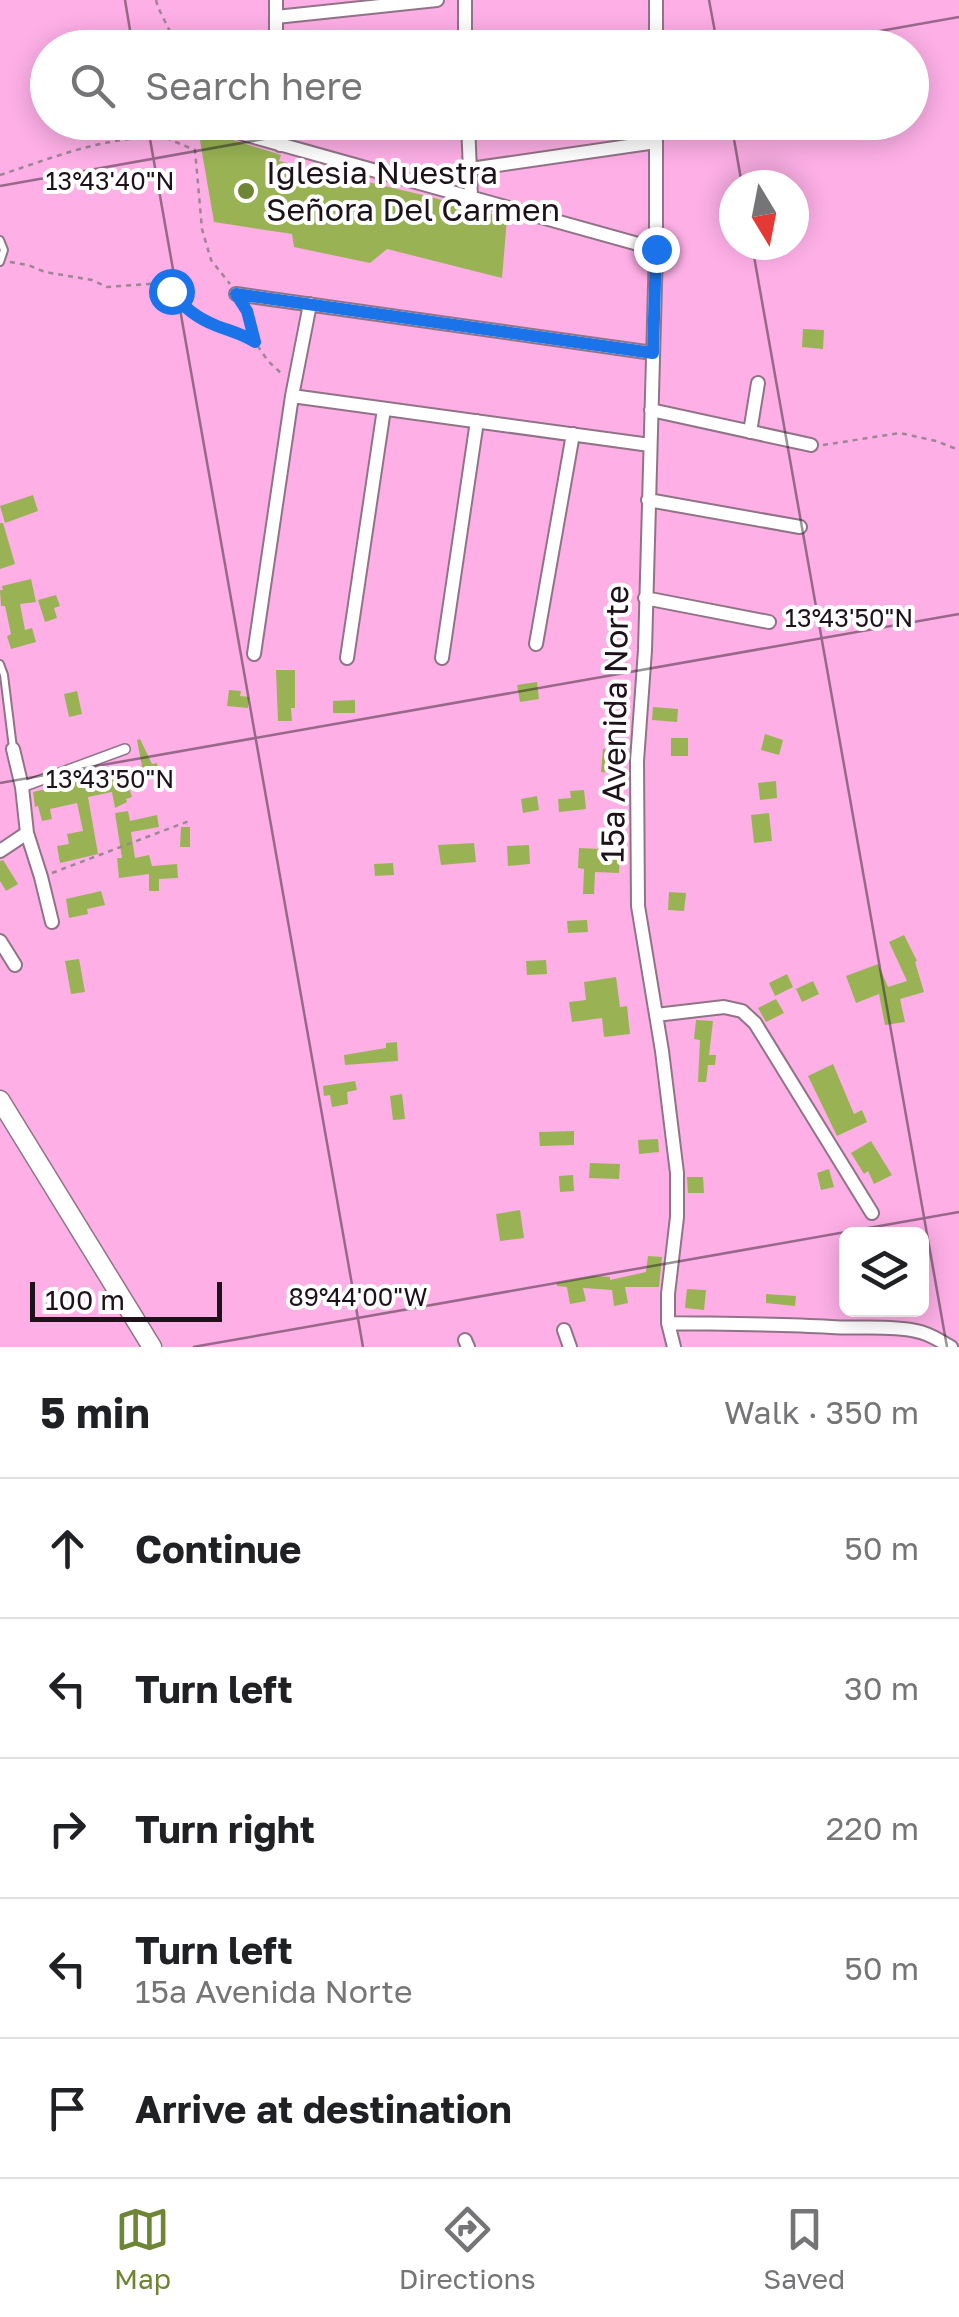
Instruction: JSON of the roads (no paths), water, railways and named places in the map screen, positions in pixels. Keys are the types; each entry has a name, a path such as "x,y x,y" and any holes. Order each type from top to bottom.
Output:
{"main road":[{"path":"0,1100 152,1347"}],"street":[{"path":"276,0 276,30"},
{"path":"276,17 437,0"},
{"path":"465,0 466,30"},
{"path":"656,0 656,30"},
{"path":"263,140 656,249"},
{"path":"280,140 280,145"},
{"path":"469,140 471,197"},
{"path":"470,169 656,142"},
{"name":"15a Avenida Norte","path":"656,142 645,650 637,761 638,906 676,1173 677,1218 668,1294 668,1323 674,1347"},
{"path":"236,294 653,353"},
{"path":"254,654 293,390 310,304"},
{"path":"750,432 758,383"},
{"path":"293,390 384,408 650,445"},
{"path":"347,658 384,408"},
{"path":"650,410 811,446"},
{"path":"442,658 477,421"},
{"path":"536,644 573,434"},
{"path":"648,500 800,527"},
{"path":"645,598 769,622"},
{"path":"22,787 125,748"},
{"path":"13,749 27,833 52,922"},
{"path":"0,850 27,833"},
{"path":"0,941 15,965"},
{"path":"656,1015 724,1007 742,1010 755,1022 872,1213"},
{"path":"668,1323 899,1328 920,1331 952,1347"},
{"path":"564,1330 570,1347"}],"lane":[{"path":"0,240 4,250 1,261"},
{"path":"0,664 13,749"}],"place":[{"name":"Iglesia Nuestra Señora Del Carmen","path":"246,191"}]}
